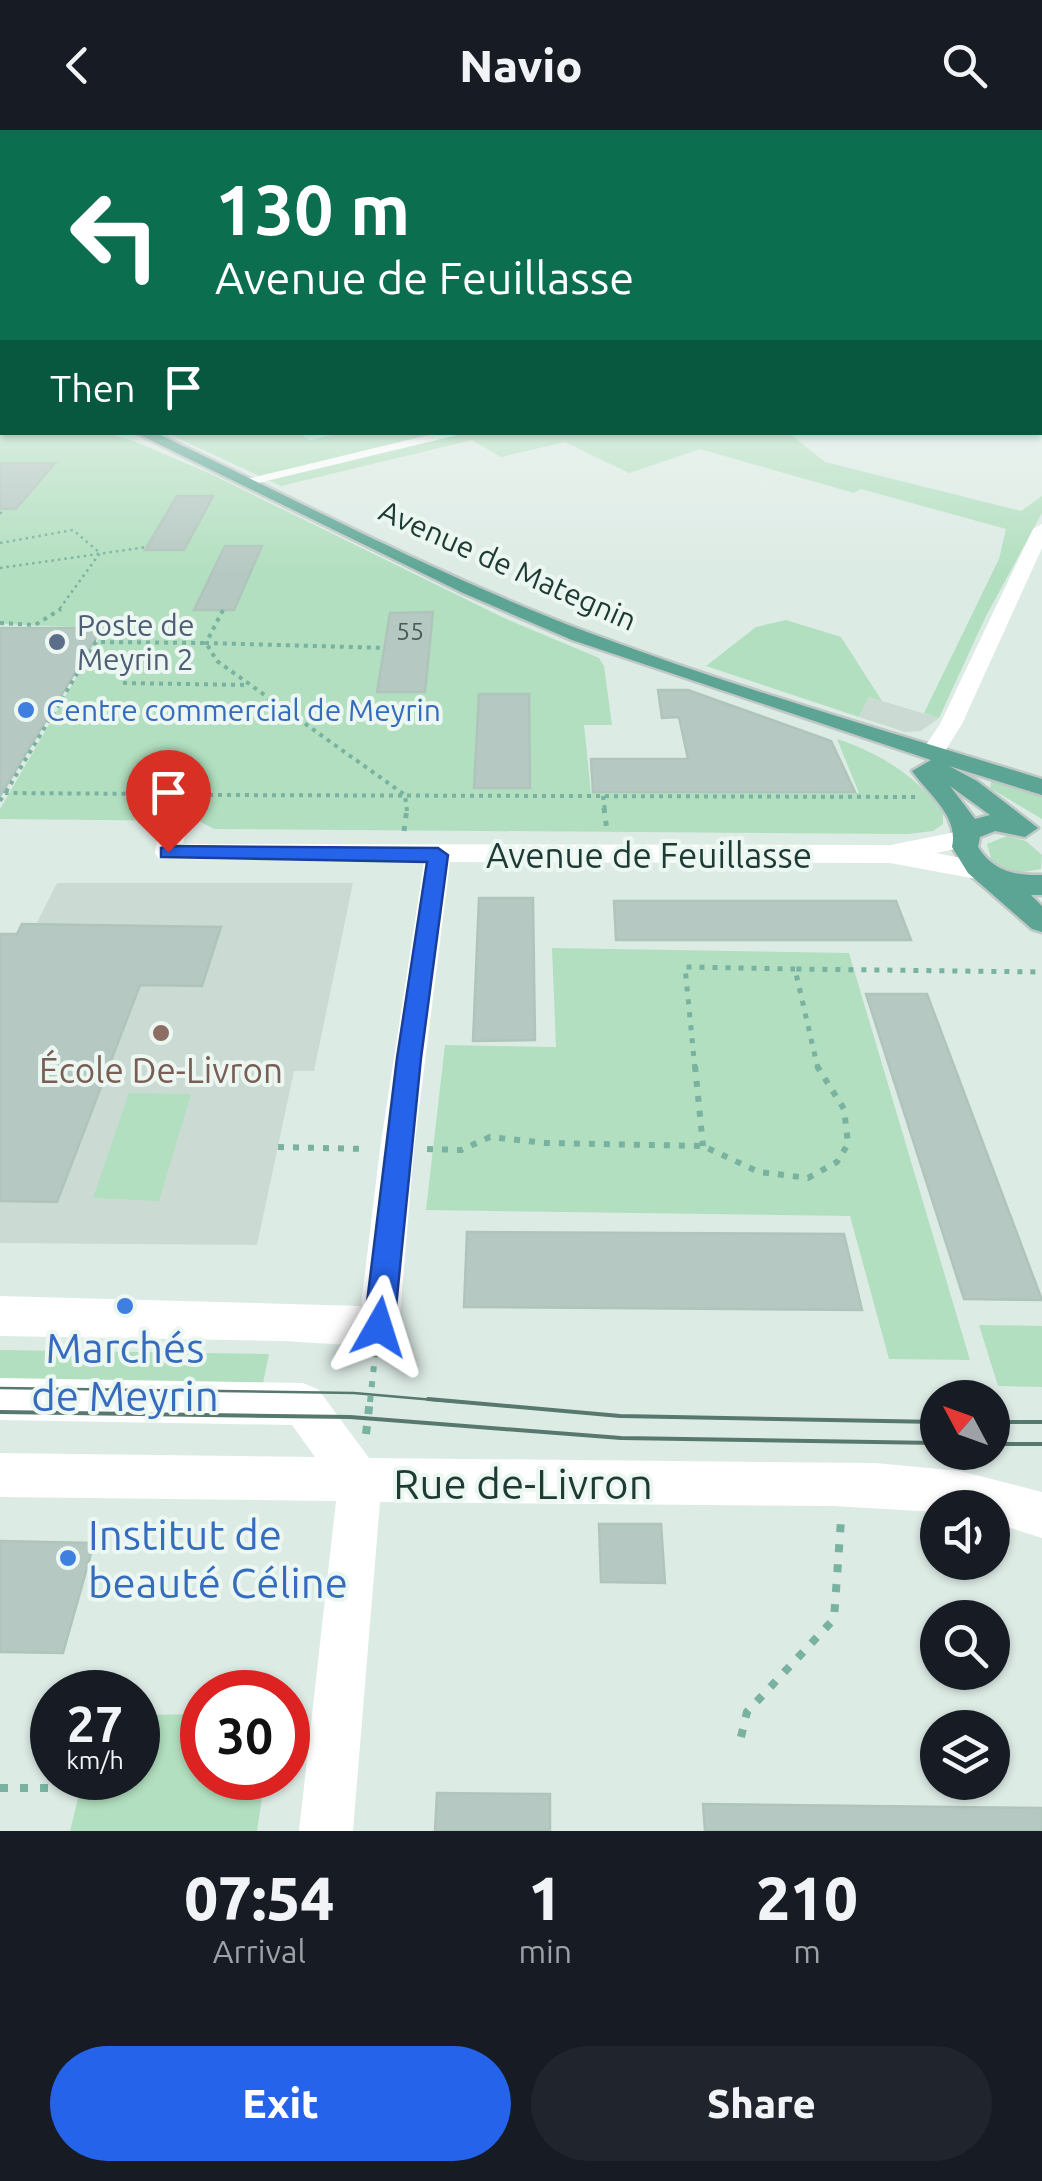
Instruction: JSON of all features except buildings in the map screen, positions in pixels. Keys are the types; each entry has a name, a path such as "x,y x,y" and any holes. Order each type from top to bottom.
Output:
{"main road":[{"name":"Avenue de Mategnin","path":"147,435 534,618 678,671 1042,787"},
{"name":"Avenue de Mategnin","path":"859,730 968,786 1036,832"},
{"name":"Avenue de Mategnin","path":"908,754 946,794 967,836 968,855 1042,922"},
{"path":"967,836 987,823 1036,832"},
{"path":"988,874 1019,885 1042,885"}],"street":[{"path":"246,481 450,435"},
{"path":"934,752 951,724 1042,529"},
{"name":"Avenue de Feuillasse","path":"186,788 168,852 890,854 988,874"},
{"name":"Avenue de Feuillasse","path":"890,854 967,836"},
{"path":"0,1316 284,1320 379,1327 409,1058 438,855"},
{"path":"0,1400 303,1404 360,1482 326,1831"},
{"name":"Rue de-Livron","path":"0,1475 884,1485 959,1494 1042,1515"}],"path":[{"path":"0,514 4,509"},
{"path":"0,543 73,530 100,553"},
{"path":"0,568 147,547"},
{"path":"1,624 34,626 56,617 100,553"},
{"path":"206,643 222,610"},
{"path":"6,793 96,642 384,648"},
{"path":"206,643 217,661 405,795 408,801 403,834"},
{"path":"123,683 252,686"},
{"path":"405,795 935,797"},
{"path":"603,796 607,834"},
{"path":"704,1146 685,967 1042,972"},
{"path":"424,1149 461,1150 490,1137 546,1143 704,1146 759,1172 808,1178 837,1162 848,1144 844,1109 819,1074 795,969"},
{"path":"278,1147 372,1148"},
{"path":"360,1482 379,1327"},
{"path":"741,1737 747,1712 834,1619 841,1517"},
{"path":"0,1788 30,1788"}],"shaded area":[{"path":"869,697 939,718 921,731 905,732 859,717"},
{"name":"École De-Livron","path":"57,883 353,883 314,1071 294,1071 257,1245 0,1243 0,996"}],"green space":[{"path":"0,435 114,435 211,474 504,618 599,658 604,666 612,725 584,725 591,793 859,793 837,739 867,751 909,777 943,812 943,824 933,831 908,834 214,829 199,821 0,819 0,809 105,628 0,624"},
{"path":"171,435 302,435 310,440 332,435 791,435 825,462 1021,511 1042,496 1042,513 986,616 939,718 924,713 999,559 1006,529 861,489 854,493 700,449 629,473 565,442 501,457 472,440 281,486"},
{"path":"786,620 841,637 882,701 869,697 859,717 706,666 756,627"},
{"path":"992,779 1042,795 1042,819 990,788"},
{"path":"1007,836 1026,841 1042,855 1041,869 1018,873 992,862 987,844"},
{"path":"552,948 849,953 970,1360 889,1359 850,1216 426,1210 445,1045 556,1047"},
{"path":"129,1093 191,1094 159,1201 93,1198"},
{"path":"979,1325 1042,1326 1042,1387 1010,1386 1010,1380 996,1380"},
{"path":"0,1350 269,1354 263,1383 0,1379"},
{"path":"180,1714 180,1800 262,1800 257,1831 70,1831 78,1800 160,1800 160,1715"}],"tram line":[{"path":"0,1388 354,1393 457,1402"},
{"path":"428,1399 620,1416 920,1422"},
{"path":"0,1412 350,1417 621,1438 920,1443"},
{"path":"1010,1422 1042,1422"},
{"path":"1010,1444 1042,1444"}],"place":[{"name":"Poste de Meyrin 2","path":"57,642"},
{"name":"Centre commercial de Meyrin","path":"26,710"},
{"name":"École De-Livron","path":"161,1033"},
{"name":"Marchés de Meyrin","path":"125,1306"},
{"name":"Institut de beauté Céline","path":"68,1558"}],"route":[{"path":"168,852 438,855 409,1058 379,1327"}]}
